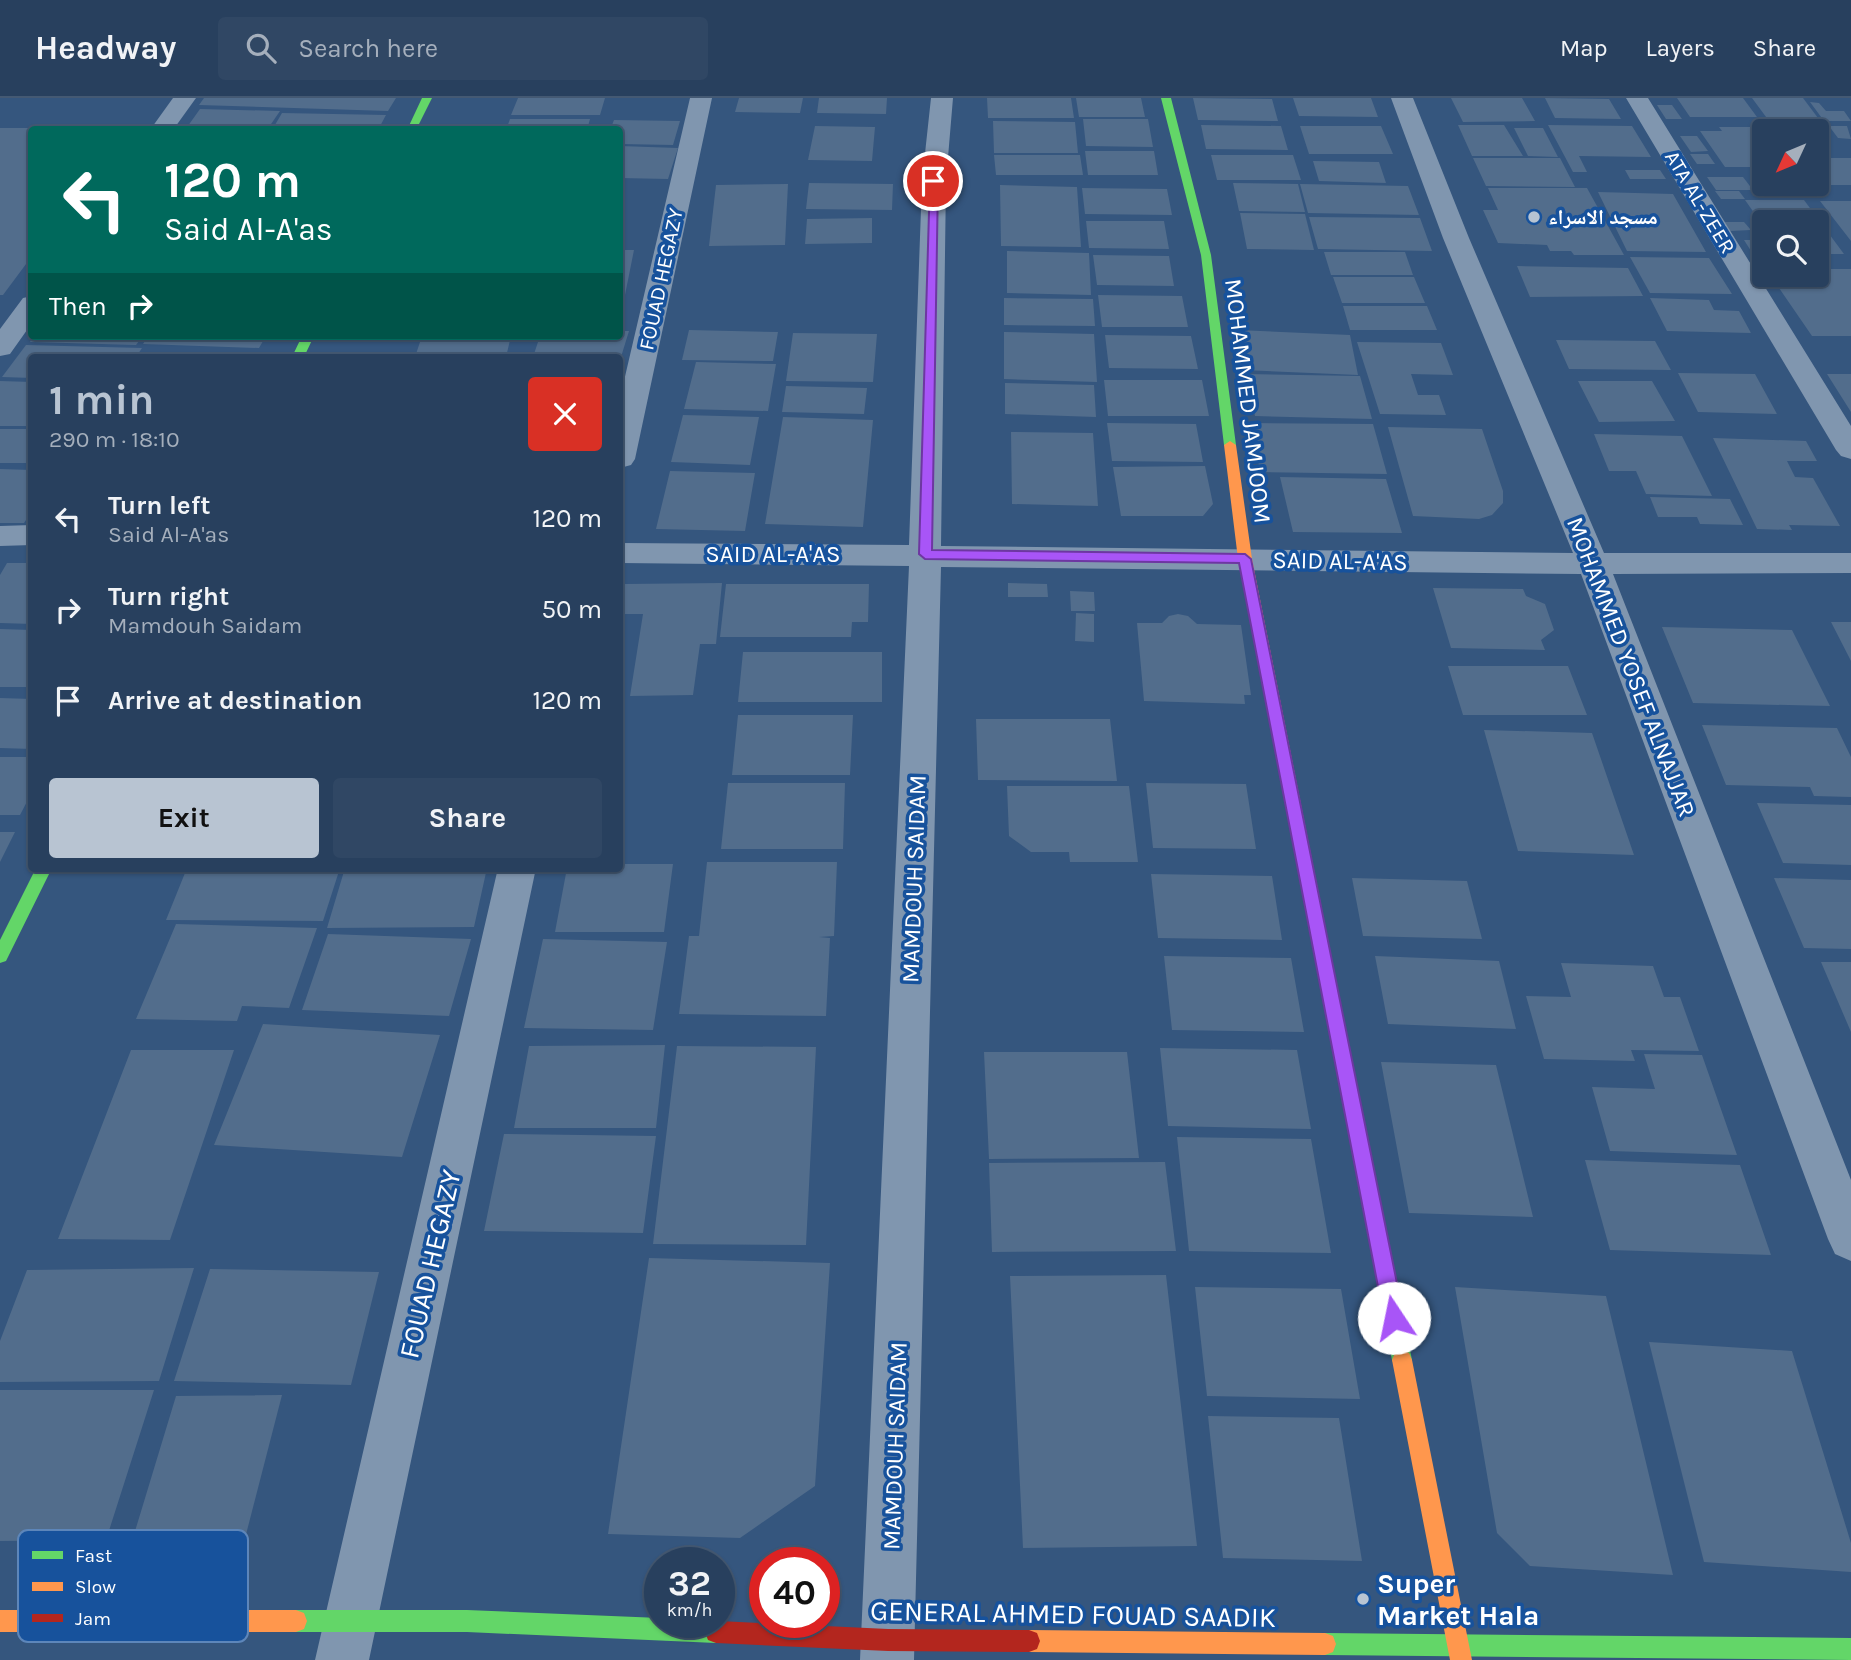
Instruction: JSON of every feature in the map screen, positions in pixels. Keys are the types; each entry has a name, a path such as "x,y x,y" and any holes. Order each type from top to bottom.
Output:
{"street":[{"path":"165,126 185,98"},
{"path":"413,126 427,98"},
{"name":"FOUAD HEGAZY","path":"623,446 701,98"},
{"name":"MAMDOUH SAIDAM","path":"887,1650 925,554 933,181 942,98"},
{"name":"MOHAMMED JAMJOOM","path":"1166,98 1206,255 1245,559 1461,1660"},
{"name":"MOHAMMED YOSEF ALNAJJAR","path":"1402,98 1455,238 1594,566 1851,1239"},
{"name":"ATA AL-ZEER","path":"1637,98 1851,450"},
{"path":"0,348 28,310"},
{"path":"0,536 28,535"},
{"name":"SAID AL-A'AS","path":"623,553 925,554 1594,566 1851,564"},
{"path":"0,956 42,872"},
{"name":"FOUAD HEGAZY","path":"347,1641 462,1125 461,1115 477,1033 516,872"},
{"name":"GENERAL AHMED FOUAD SAADIK","path":"0,1621 18,1622"},
{"name":"GENERAL AHMED FOUAD SAADIK","path":"248,1635 347,1641 467,1621 887,1650 1458,1643 1851,1649"}],"building":[{"path":"204,98 396,98 388,111 199,105"},
{"path":"518,98 605,98 600,115 511,115"},
{"path":"739,98 803,98 800,113 735,112"},
{"path":"819,98 887,98 886,114 817,113"},
{"path":"987,98 1071,98 1074,118 988,118"},
{"path":"1076,98 1141,98 1145,117 1079,117"},
{"path":"1193,98 1272,99 1278,121 1198,120"},
{"path":"1293,98 1371,98 1378,117 1299,116"},
{"path":"1451,98 1522,98 1535,121 1463,122"},
{"path":"1545,98 1609,99 1621,119 1555,118"},
{"path":"1677,98 1743,98 1757,117 1690,117"},
{"path":"1752,98 1803,98 1819,119 1768,119"},
{"path":"1810,102 1819,103 1826,111 1844,111 1851,121 1829,121 1823,119"},
{"path":"1657,105 1672,105 1682,119 1666,119"},
{"path":"200,109 280,111 270,126 188,126"},
{"path":"282,113 386,115 380,126 274,126"},
{"path":"510,119 590,119 588,126 507,126"},
{"path":"1083,119 1148,119 1153,147 1086,146"},
{"path":"614,120 680,121 673,145 623,144 623,126 612,126"},
{"path":"993,121 1075,122 1078,153 994,153"},
{"path":"1201,125 1281,126 1288,150 1206,149"},
{"path":"1458,125 1504,125 1523,156 1472,156"},
{"path":"1548,125 1632,126 1651,157 1579,156 1587,172 1573,172"},
{"path":"815,126 875,127 872,161 808,160"},
{"path":"1300,126 1381,126 1393,154 1309,154"},
{"path":"1829,126 1847,126 1851,139 1838,138"},
{"path":"1719,127 1752,127 1752,167 1725,167 1700,131 1722,131"},
{"path":"0,128 28,128 28,261 3,295 0,295"},
{"path":"1514,128 1543,128 1558,157 1528,156"},
{"path":"1680,136 1697,136 1708,151 1691,152"},
{"path":"623,146 678,148 668,179 623,178"},
{"path":"1085,151 1154,151 1158,175 1088,175"},
{"path":"1690,154 1708,154 1715,164 1697,164"},
{"path":"994,155 1080,155 1083,175 996,175"},
{"path":"1211,155 1293,155 1301,180 1217,180"},
{"path":"1473,158 1560,158 1575,187 1486,186"},
{"path":"1829,158 1851,158 1851,185 1829,185"},
{"path":"1313,161 1379,162 1386,183 1319,181"},
{"path":"1625,170 1660,170 1666,179 1630,179"},
{"path":"1707,177 1743,177 1752,189 1752,190 1716,190"},
{"path":"809,183 893,184 892,210 806,209"},
{"path":"1233,183 1298,184 1305,212 1239,211"},
{"path":"788,184 785,245 709,246 716,185"},
{"path":"1300,184 1408,186 1419,215 1308,213"},
{"path":"1000,185 1077,187 1081,247 1001,246"},
{"path":"1082,188 1167,189 1172,215 1085,214"},
{"path":"1488,188 1587,188 1624,255 1574,255 1571,251 1550,251 1547,245 1498,243 1483,210 1498,210"},
{"path":"1715,191 1739,191 1745,199 1721,199"},
{"path":"1598,192 1673,194 1706,252 1627,251"},
{"path":"1745,200 1804,200 1811,210 1752,210"},
{"path":"1820,201 1851,201 1851,241 1829,210"},
{"path":"1240,213 1305,214 1314,250 1247,249"},
{"path":"1309,217 1420,218 1432,251 1318,249"},
{"path":"872,218 872,243 805,244 807,219"},
{"path":"1086,221 1164,221 1169,249 1089,248"},
{"path":"1724,222 1744,222 1751,230 1730,231"},
{"path":"1829,234 1844,254 1829,254"},
{"path":"1744,240 1752,240 1752,253"},
{"path":"623,250 634,250 623,305"},
{"path":"1007,251 1089,253 1091,295 1007,293"},
{"path":"1324,252 1405,252 1413,275 1331,275"},
{"path":"1093,255 1169,256 1174,286 1097,285"},
{"path":"1630,257 1709,258 1732,294 1650,293"},
{"path":"1517,266 1628,268 1643,296 1530,297"},
{"path":"1829,269 1851,269 1851,336 1812,336 1778,287 1829,287"},
{"path":"1333,277 1414,277 1425,303 1342,303"},
{"path":"1098,295 1182,296 1188,327 1102,327"},
{"path":"1004,298 1093,299 1095,326 1004,325"},
{"path":"1650,298 1709,300 1714,310 1739,311 1751,333 1667,331"},
{"path":"1343,306 1427,306 1437,330 1350,330"},
{"path":"689,330 778,332 773,361 682,360"},
{"path":"1238,330 1350,335 1358,375 1243,370"},
{"path":"623,331 629,331 622,354 534,354 539,340 623,340"},
{"path":"1004,332 1094,334 1097,382 1004,379"},
{"path":"793,333 877,334 873,382 786,381"},
{"path":"1105,335 1191,336 1198,369 1109,368"},
{"path":"31,340 140,340 136,345 30,342"},
{"path":"146,340 264,340 259,348 143,344"},
{"path":"421,340 510,340 507,354 416,354"},
{"path":"1556,340 1655,341 1671,370 1569,369"},
{"path":"1357,342 1441,343 1453,375 1411,374 1418,395 1439,395 1446,415 1380,414"},
{"path":"26,345 142,348 138,354 28,354 28,378 2,377"},
{"path":"148,352 199,354 147,354"},
{"path":"696,362 776,364 768,411 684,409"},
{"path":"1678,373 1755,374 1777,414 1698,412"},
{"path":"1247,374 1360,376 1372,419 1255,416"},
{"path":"1827,374 1851,374 1851,412"},
{"path":"1104,380 1202,380 1209,416 1108,416"},
{"path":"0,381 28,382 28,426 0,426"},
{"path":"1578,381 1652,381 1675,421 1599,422"},
{"path":"1005,383 1094,385 1096,417 1005,414"},
{"path":"786,386 867,388 864,414 782,412"},
{"path":"683,415 759,417 750,465 671,462"},
{"path":"783,417 873,420 863,527 765,524"},
{"path":"1107,423 1196,424 1203,462 1112,461"},
{"path":"1251,423 1373,424 1387,474 1260,472"},
{"path":"1388,427 1482,429 1503,491 1503,503 1492,515 1479,519 1413,516"},
{"path":"0,429 28,429 28,463 0,463"},
{"path":"1011,432 1093,433 1098,506 1012,504"},
{"path":"1594,434 1682,436 1712,496 1646,494 1636,471 1609,471"},
{"path":"1713,438 1806,441 1817,461 1787,461 1795,477 1813,478 1840,526 1789,525 1792,530 1757,529"},
{"path":"1205,466 1213,504 1203,516 1121,516 1113,467"},
{"path":"0,469 28,470 28,517 24,523 0,523"},
{"path":"670,471 755,473 745,531 656,529"},
{"path":"1280,477 1386,479 1402,533 1293,532"},
{"path":"1650,497 1730,499 1743,525 1700,524 1697,517 1658,517"},
{"path":"7,563 28,563 28,624 0,623 0,575"},
{"path":"722,583 716,644 700,644 693,695 630,696 643,614 623,614 625,584"},
{"path":"1008,583 1047,584 1048,597 1008,597"},
{"path":"726,584 869,584 868,622 852,622 851,637 720,637"},
{"path":"1433,588 1523,589 1526,596 1545,604 1554,630 1541,640 1545,650 1451,648"},
{"path":"1070,591 1094,592 1095,611 1071,611"},
{"path":"1076,613 1094,614 1094,642 1075,641"},
{"path":"1169,616 1188,616 1197,624 1241,625 1251,695 1244,695 1245,704 1144,701 1137,623 1162,623"},
{"path":"1831,622 1851,622 1851,661"},
{"path":"1662,627 1792,630 1830,706 1693,703"},
{"path":"0,629 28,630 28,687 0,687"},
{"path":"743,652 882,652 882,702 738,702"},
{"path":"1448,666 1568,666 1587,715 1463,715"},
{"path":"0,698 28,699 28,749 0,748"},
{"path":"738,715 853,715 850,775 732,775"},
{"path":"976,719 1110,719 1117,781 978,780"},
{"path":"1702,725 1837,728 1851,757 1851,797 1814,796 1810,787 1726,785"},
{"path":"1484,730 1592,733 1634,855 1518,851"},
{"path":"0,757 28,757 28,800 20,815 0,815"},
{"path":"728,783 845,783 843,849 721,849"},
{"path":"1146,783 1246,784 1256,849 1153,848"},
{"path":"1007,786 1129,786 1138,862 1070,862 1069,852 1031,852 1009,836"},
{"path":"1757,803 1851,805 1851,865 1783,863"},
{"path":"0,832 15,832 0,862"},
{"path":"707,862 837,862 834,936 819,937 830,938 826,1016 679,1014 689,936 699,936"},
{"path":"623,864 673,864 664,932 555,932 566,872 623,872"},
{"path":"185,872 339,872 323,921 166,920"},
{"path":"344,872 486,872 474,927 327,928"},
{"path":"1151,874 1272,876 1282,940 1158,938"},
{"path":"1352,878 1467,881 1482,939 1363,936"},
{"path":"1774,878 1851,880 1851,949 1804,948"},
{"path":"176,924 317,928 289,1008 242,1006 237,1021 136,1019"},
{"path":"328,934 471,939 449,1016 302,1010"},
{"path":"543,939 667,942 653,1030 524,1028"},
{"path":"1164,956 1291,958 1304,1032 1172,1030"},
{"path":"1375,956 1499,961 1516,1029 1388,1024"},
{"path":"1821,962 1851,962 1851,1032"},
{"path":"1561,963 1653,966 1664,997 1680,997 1699,1051 1631,1050 1635,1061 1544,1059 1526,996 1571,997"},
{"path":"263,1024 440,1035 402,1157 214,1145"},
{"path":"665,1045 656,1128 514,1128 529,1046"},
{"path":"677,1046 816,1047 806,1245 653,1244"},
{"path":"1160,1048 1297,1050 1311,1129 1168,1126"},
{"path":"131,1050 234,1050 170,1240 58,1239"},
{"path":"984,1052 1127,1052 1139,1158 989,1159"},
{"path":"1644,1054 1702,1055 1737,1155 1610,1151 1592,1087 1655,1089"},
{"path":"1381,1062 1496,1065 1533,1217 1409,1213"},
{"path":"504,1134 656,1136 643,1233 484,1231"},
{"path":"1177,1137 1311,1139 1331,1253 1189,1251"},
{"path":"1585,1160 1740,1165 1771,1255 1610,1250"},
{"path":"1165,1162 1176,1251 992,1252 989,1163"},
{"path":"649,1258 830,1263 815,1486 740,1538 608,1534"},
{"path":"194,1268 159,1381 0,1382 0,1341 27,1270"},
{"path":"210,1269 379,1272 351,1385 174,1381"},
{"path":"1166,1275 1197,1546 1023,1548 1010,1276"},
{"path":"1195,1287 1341,1289 1360,1399 1207,1396"},
{"path":"1455,1287 1606,1296 1673,1575 1530,1566 1497,1533"},
{"path":"1649,1342 1792,1351 1851,1543 1851,1572 1704,1562"},
{"path":"0,1390 154,1390 109,1530 18,1530 18,1541 0,1541"},
{"path":"282,1395 247,1530 135,1530 176,1396"},
{"path":"1208,1416 1339,1418 1362,1561 1223,1558"}],"traffic: fast":[{"path":"413,126 427,98"},
{"path":"1166,98 1206,255 1230,445"},
{"path":"299,354 306,340"},
{"path":"0,956 42,872"},
{"path":"1318,930 1402,1360"},
{"path":"296,1621 467,1621 644,1629"},
{"path":"1325,1644 1851,1649"}],"traffic: slow":[{"path":"1230,445 1245,559 1318,930"},
{"path":"1402,1360 1461,1660"},
{"path":"0,1621 18,1621"},
{"path":"248,1621 296,1621"},
{"path":"1029,1641 1325,1644"}],"traffic: jam":[{"path":"735,1633 888,1640 1029,1641"}],"place":[{"name":"مسجد الاسراء","path":"1534,217"},
{"name":"Super Market Hala","path":"1363,1599"}],"route":[{"path":"933,181 925,554 1245,559 1394,1318"}]}
